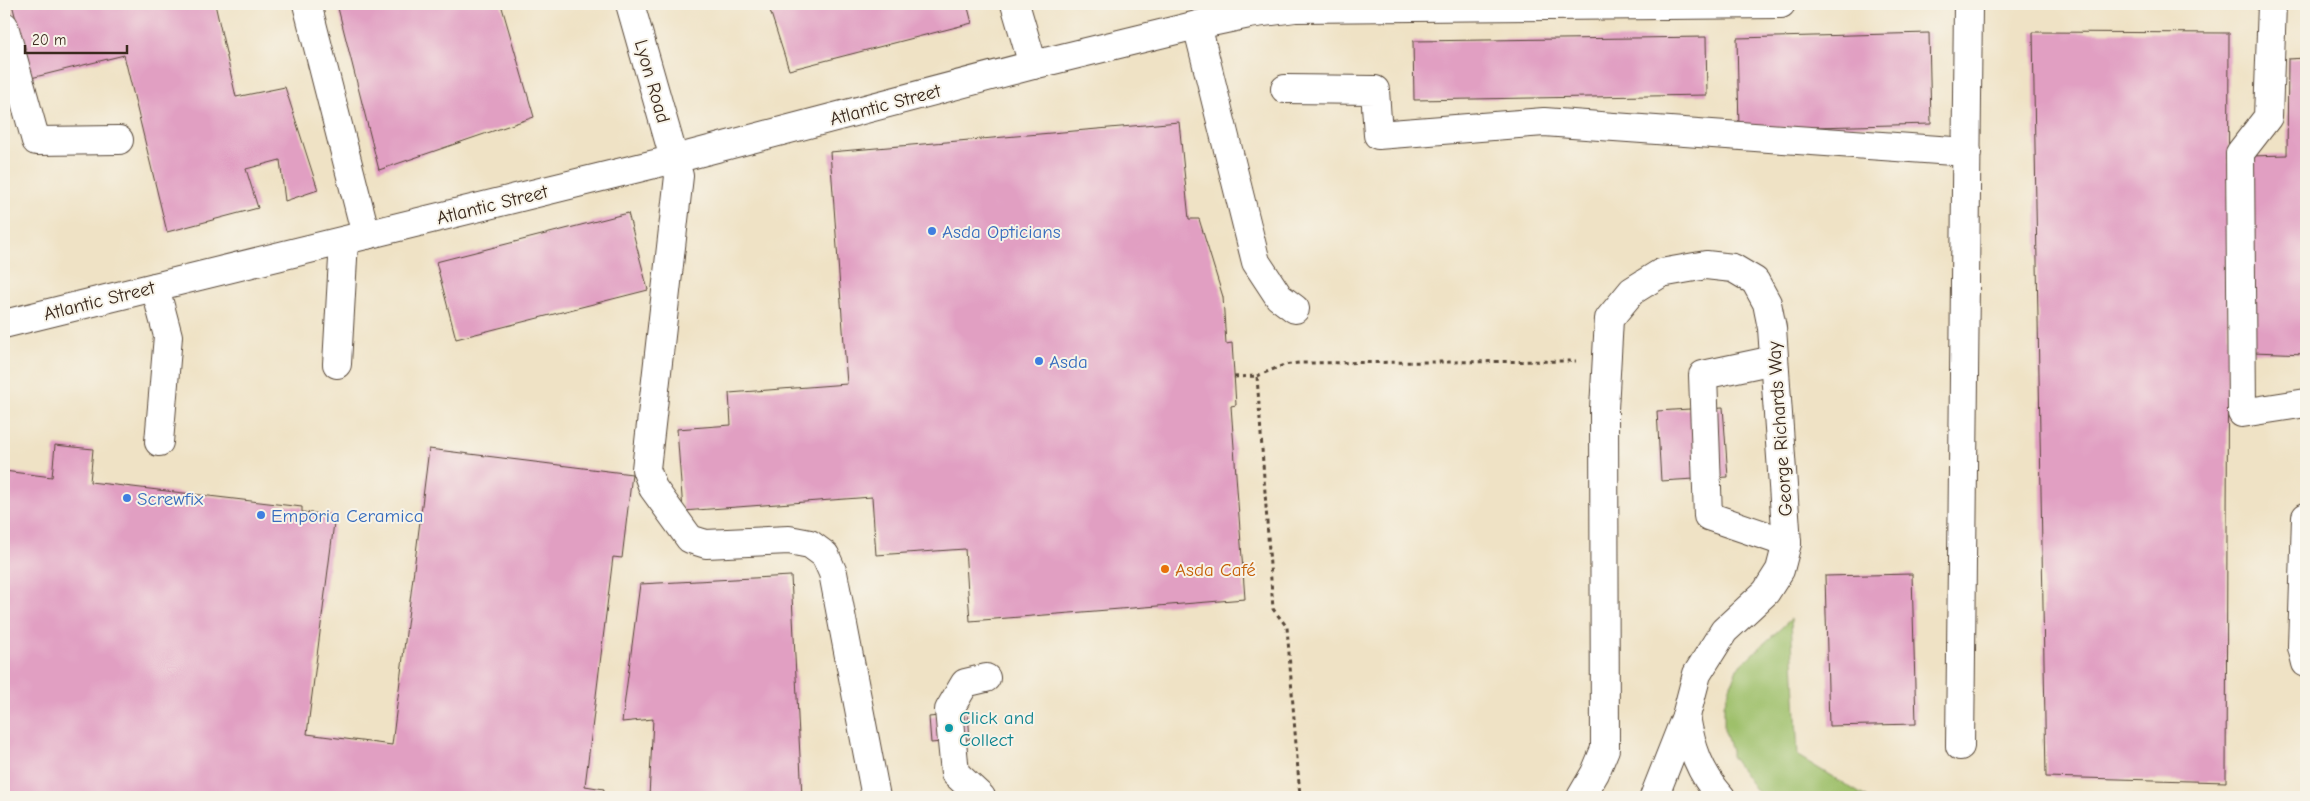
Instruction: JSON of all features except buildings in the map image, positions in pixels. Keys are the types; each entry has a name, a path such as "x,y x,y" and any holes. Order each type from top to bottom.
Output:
{"street":[{"path":"307,4 355,238 337,364"},
{"name":"Lyon Road","path":"630,4 679,176 646,469 653,488 690,540 706,544 789,540 810,544 825,556 833,573 876,797"},
{"path":"1015,4 1034,65"},
{"name":"Atlantic Street","path":"4,324 675,158 1034,65 1249,14 1295,8 1428,5 1781,4"},
{"path":"1960,746 1968,4"},
{"path":"2272,4 2268,117 2240,153 2242,413 2306,402"},
{"path":"1197,25 1256,262 1279,296 1295,309"},
{"path":"4,26 36,141 119,140"},
{"path":"1285,89 1375,90 1378,135 1544,122 1967,152"},
{"name":"George Richards Way","path":"1606,361 1609,318 1632,291 1661,273 1706,266 1733,268 1755,281 1767,303 1772,328 1787,543 1780,570 1766,592 1724,631 1697,674 1686,716 1654,797"},
{"path":"155,286 168,336 159,442"},
{"path":"1774,360 1702,375 1708,516 1787,543"},
{"path":"1581,797 1595,773 1604,749 1604,409 1606,361"},
{"path":"2306,517 2302,647 2306,663"},
{"path":"981,797 955,773 948,710 965,682 986,678"},
{"name":"George Richards Way","path":"1686,716 1691,745 1700,768 1721,797"}],"path":[{"path":"1234,377 1256,376 1284,365 1299,363 1606,361"},
{"path":"1256,376 1273,609 1287,627 1300,797"}],"green space":[{"path":"1791,619 1798,756 1866,797 1767,797 1756,791 1731,756 1731,750 1724,729 1724,704 1737,668"}],"place":[{"name":"Asda Opticians","path":"932,231"},
{"name":"Asda","path":"1039,361"},
{"name":"Screwfix","path":"127,498"},
{"name":"Emporia Ceramica","path":"261,515"},
{"name":"Asda Café","path":"1165,569"},
{"name":"Click and Collect","path":"949,728"}]}
